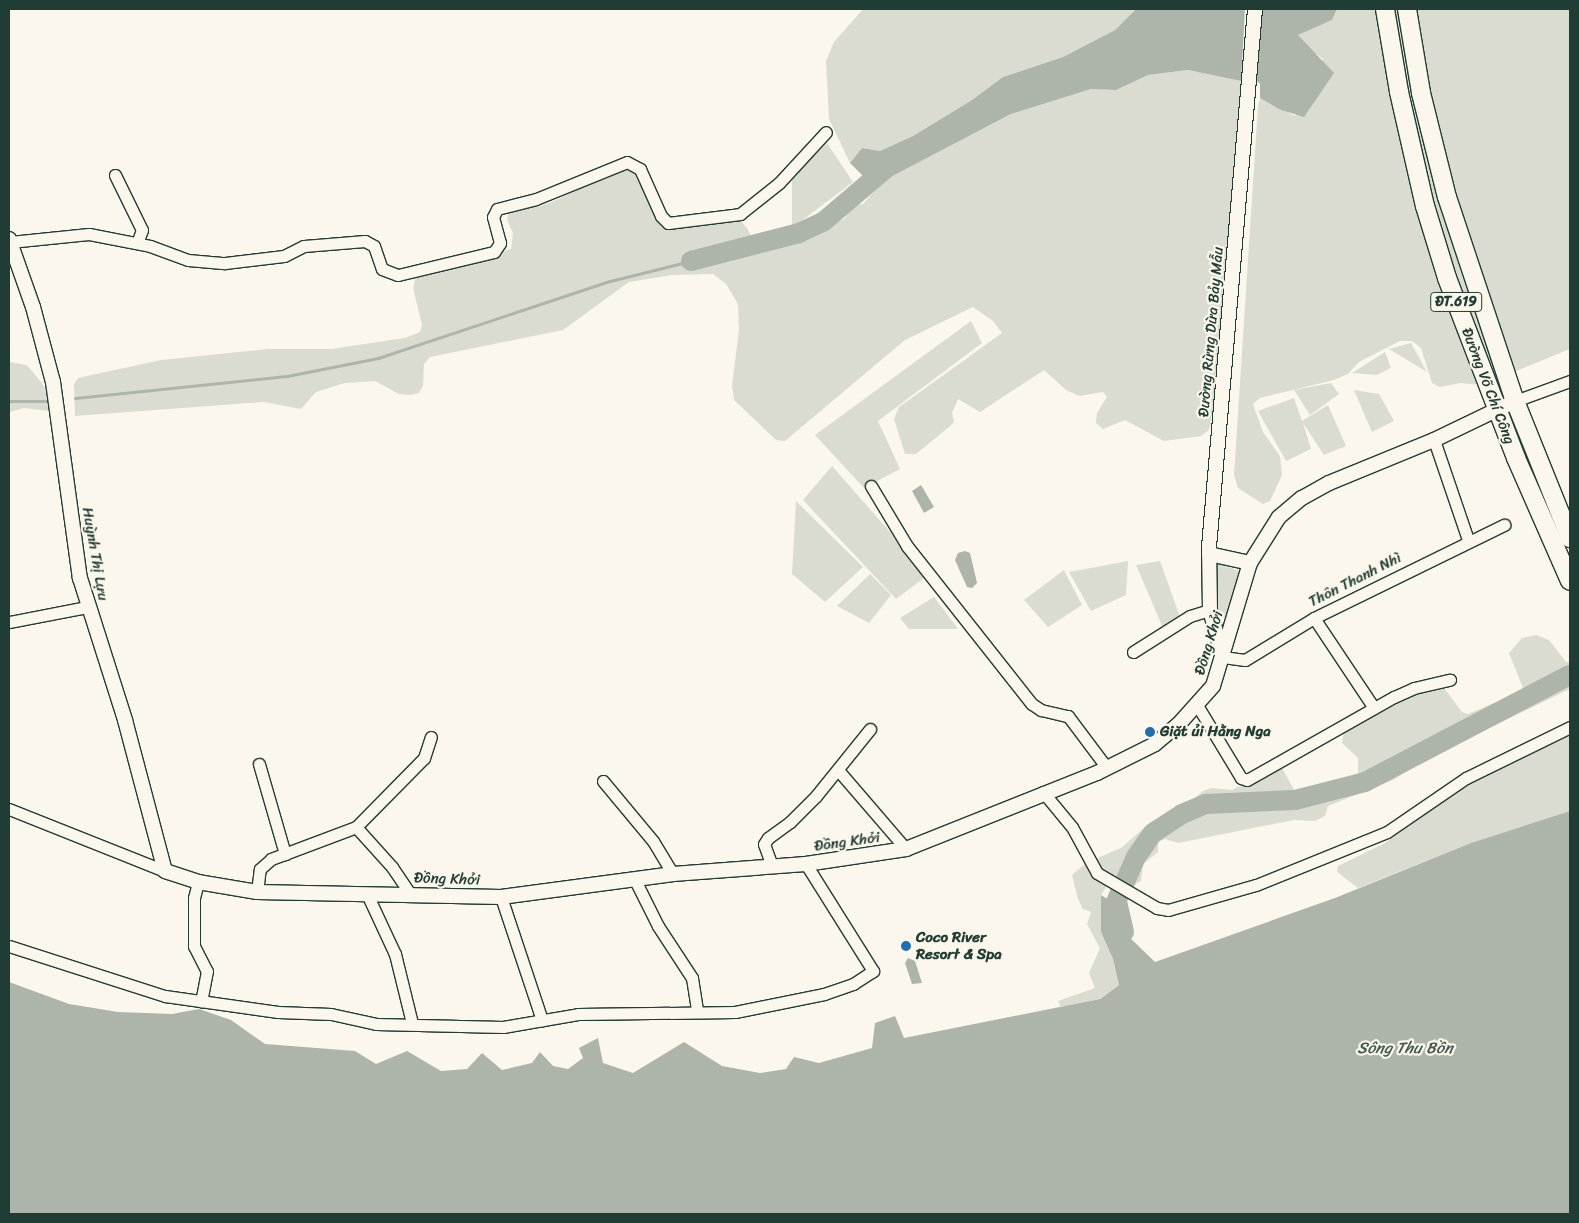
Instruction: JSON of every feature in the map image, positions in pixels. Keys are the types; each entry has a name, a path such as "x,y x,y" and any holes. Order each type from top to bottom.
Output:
{"main road":[{"name":"Đường Võ Chí Công","path":"1385,9 1399,92 1425,206 1447,278 1496,409 1570,581"},
{"name":"Đường Võ Chí Công","path":"1407,9 1421,93 1447,197 1515,401 1570,538"}],"street":[{"name":"Đường Rừng Dừa Bảy Mẫu","path":"1223,657 1210,610 1209,554 1255,9"},
{"path":"9,240 76,233 137,243 188,260 224,263 284,256 304,246 365,241 374,246 382,269 398,275 494,252 500,245 493,217 497,209 536,199 627,162 640,169 661,216 668,224 740,214 779,183 826,132"},
{"path":"115,175 142,230 137,243"},
{"name":"Huỳnh Thị Lựu","path":"9,240 33,308 53,382 75,550 88,607 126,720 165,871"},
{"path":"1515,401 1570,381"},
{"name":"Đồng Khởi","path":"9,809 165,871 198,882 257,892 501,897 673,874 806,864 906,849 1043,792 1107,768 1155,744 1197,705 1213,686 1250,563 1279,517 1302,498 1329,484 1434,440 1515,401"},
{"path":"1434,440 1468,540"},
{"path":"871,486 907,546 1032,704 1041,710 1068,716 1107,768"},
{"name":"Thôn Thanh Nhì","path":"1223,657 1245,660 1314,618 1468,540 1504,524"},
{"path":"1209,554 1250,563"},
{"path":"9,622 88,607"},
{"path":"1133,652 1190,616 1210,610"},
{"path":"1314,618 1374,708"},
{"path":"1197,705 1241,778 1247,780 1374,708 1414,688 1450,680"},
{"path":"1043,792 1072,827 1097,873 1143,900 1168,910 1265,882 1387,832 1466,778 1570,727"},
{"path":"772,866 764,844 768,838 790,822 838,770 870,729"},
{"path":"257,892 260,868 285,854 356,828 424,758 431,737"},
{"path":"260,764 285,854"},
{"path":"838,770 906,849"},
{"path":"603,781 653,840 673,874"},
{"path":"356,828 392,867 410,894"},
{"path":"9,946 153,993 278,1012 332,1014 376,1024 412,1023 504,1026 578,1014 621,1016 696,1011 735,1012 816,996 853,984 872,973 870,962 820,889 806,864"},
{"path":"635,880 658,926 692,978 696,1011"},
{"path":"198,882 194,898 194,946 206,971 201,1001"},
{"path":"367,894 395,954 412,1023"},
{"path":"501,897 542,1020"}],"shaded area":[{"path":"863,9 1136,9 1115,30 1063,57 1003,77 972,100 913,136 880,151 862,148 850,163 829,119 826,61 834,42"},
{"path":"1337,9 1570,9 1570,349 1482,385 1461,383 1440,387 1432,383 1421,348 1412,341 1400,341 1359,362 1348,374 1334,380 1260,398 1253,404 1263,432 1280,456 1282,475 1270,501 1263,504 1238,488 1234,475 1258,106 1260,98 1295,116 1323,59 1305,46 1297,35 1332,20"},
{"path":"1188,70 1241,81 1213,409 1209,430 1201,436 1164,441 1125,420 1103,429 1096,423 1097,413 1107,397 1103,392 1079,396 1066,390 1044,370 980,412 958,399 952,413 954,422 916,454 905,454 894,419 899,407 1002,333 993,321 973,307 905,340 785,441 776,440 734,400 732,386 739,330 738,304 726,284 713,274 672,275 629,282 563,330 430,357 424,364 423,386 419,393 410,395 399,394 375,381 345,383 316,392 301,409 264,402 75,416 74,384 78,378 161,360 268,349 331,349 405,338 420,332 422,325 413,288 416,276 511,249 513,233 507,220 509,212 517,206 537,207 552,202 631,164 643,166 649,175 668,222 735,214 747,228 758,249 797,242 845,218 853,205 863,204 883,181 1011,114 1091,89 1116,90 1148,75"},
{"path":"827,143 853,182 792,228 792,177"},
{"path":"971,321 982,343 878,421 900,469 864,488 815,435"},
{"path":"1411,343 1427,372 1389,349"},
{"path":"1385,352 1391,368 1377,375 1352,373"},
{"path":"9,362 27,365 41,382 46,390 49,411 24,408 9,412"},
{"path":"1331,383 1339,394 1310,415 1294,390"},
{"path":"1354,390 1379,394 1394,421 1372,432"},
{"path":"1294,398 1302,421 1328,405 1346,446 1324,455 1303,423 1311,449 1286,461 1258,411"},
{"path":"832,466 928,575 896,599 803,500"},
{"path":"796,501 863,567 825,602 792,574"},
{"path":"1128,561 1126,595 1091,611 1069,572"},
{"path":"1160,561 1181,620 1163,628 1136,565"},
{"path":"1215,563 1240,571 1225,618 1216,616"},
{"path":"1064,570 1082,605 1048,627 1024,600"},
{"path":"870,574 891,595 869,623 837,606"},
{"path":"934,597 958,629 909,629 900,618"},
{"path":"1536,635 1549,640 1566,662 1570,662 1570,689 1434,755 1393,780 1328,806 1325,816 1315,821 1294,820 1178,843 1165,839 1158,842 1158,852 1143,864 1141,881 1133,886 1112,877 1101,895 1101,932 1113,959 1119,985 1099,999 1061,1007 1058,1001 1095,988 1089,973 1100,948 1087,924 1091,912 1083,909 1078,899 1072,875 1086,863 1121,848 1144,828 1173,815 1203,791 1212,788 1232,790 1277,767 1282,768 1299,799 1323,792 1358,775 1358,758 1342,743 1344,730 1412,692 1438,686 1444,688 1462,712 1468,714 1513,695 1523,688 1509,653 1522,638"},
{"path":"1570,730 1570,811 1471,843 1358,888 1337,872 1338,866 1385,843 1461,787"}],"water":[{"path":"1136,9 1245,9 1241,81 1188,70 1148,75 1116,90 1091,89 1011,114 883,181 869,182 850,163 862,148 880,151 913,136 972,100 1003,77 1063,57 1115,30"},
{"path":"1263,9 1337,9 1332,20 1298,35 1334,73 1304,117 1281,110 1260,98 1260,84 1255,79"},
{"path":"921,485 934,507 924,513 912,491"},
{"path":"965,551 970,553 977,583 972,588 967,587 955,560 958,553"},
{"name":"Sông Thu Bồn","path":"1570,811 1570,1214 9,1214 9,982 69,1004 118,1012 172,1014 199,1009 231,1020 265,1044 355,1051 376,1064 407,1051 441,1071 467,1069 482,1053 502,1070 532,1063 540,1052 553,1066 568,1069 583,1058 579,1048 598,1038 603,1063 633,1073 684,1042 722,1066 760,1073 786,1069 794,1057 819,1063 872,1048 875,1023 895,1016 904,1038 1100,999 1119,985 1113,959 1101,932 1101,895 1128,912 1127,935 1155,962 1335,898 1471,843"},
{"path":"908,958 915,961 922,983 912,984 905,963"}],"waterway":[{"path":"691,261 799,233 823,222 890,165"},
{"path":"75,398 287,376 378,358 610,281 691,261"},
{"path":"9,401 49,401"},
{"path":"1124,932 1117,902 1115,904 1136,857 1153,833 1182,814 1206,804 1295,800 1365,782 1570,675"}],"place":[{"name":"Giặt ủi Hằng Nga","path":"1150,732"},
{"name":"Coco River Resort & Spa","path":"906,946"}]}
